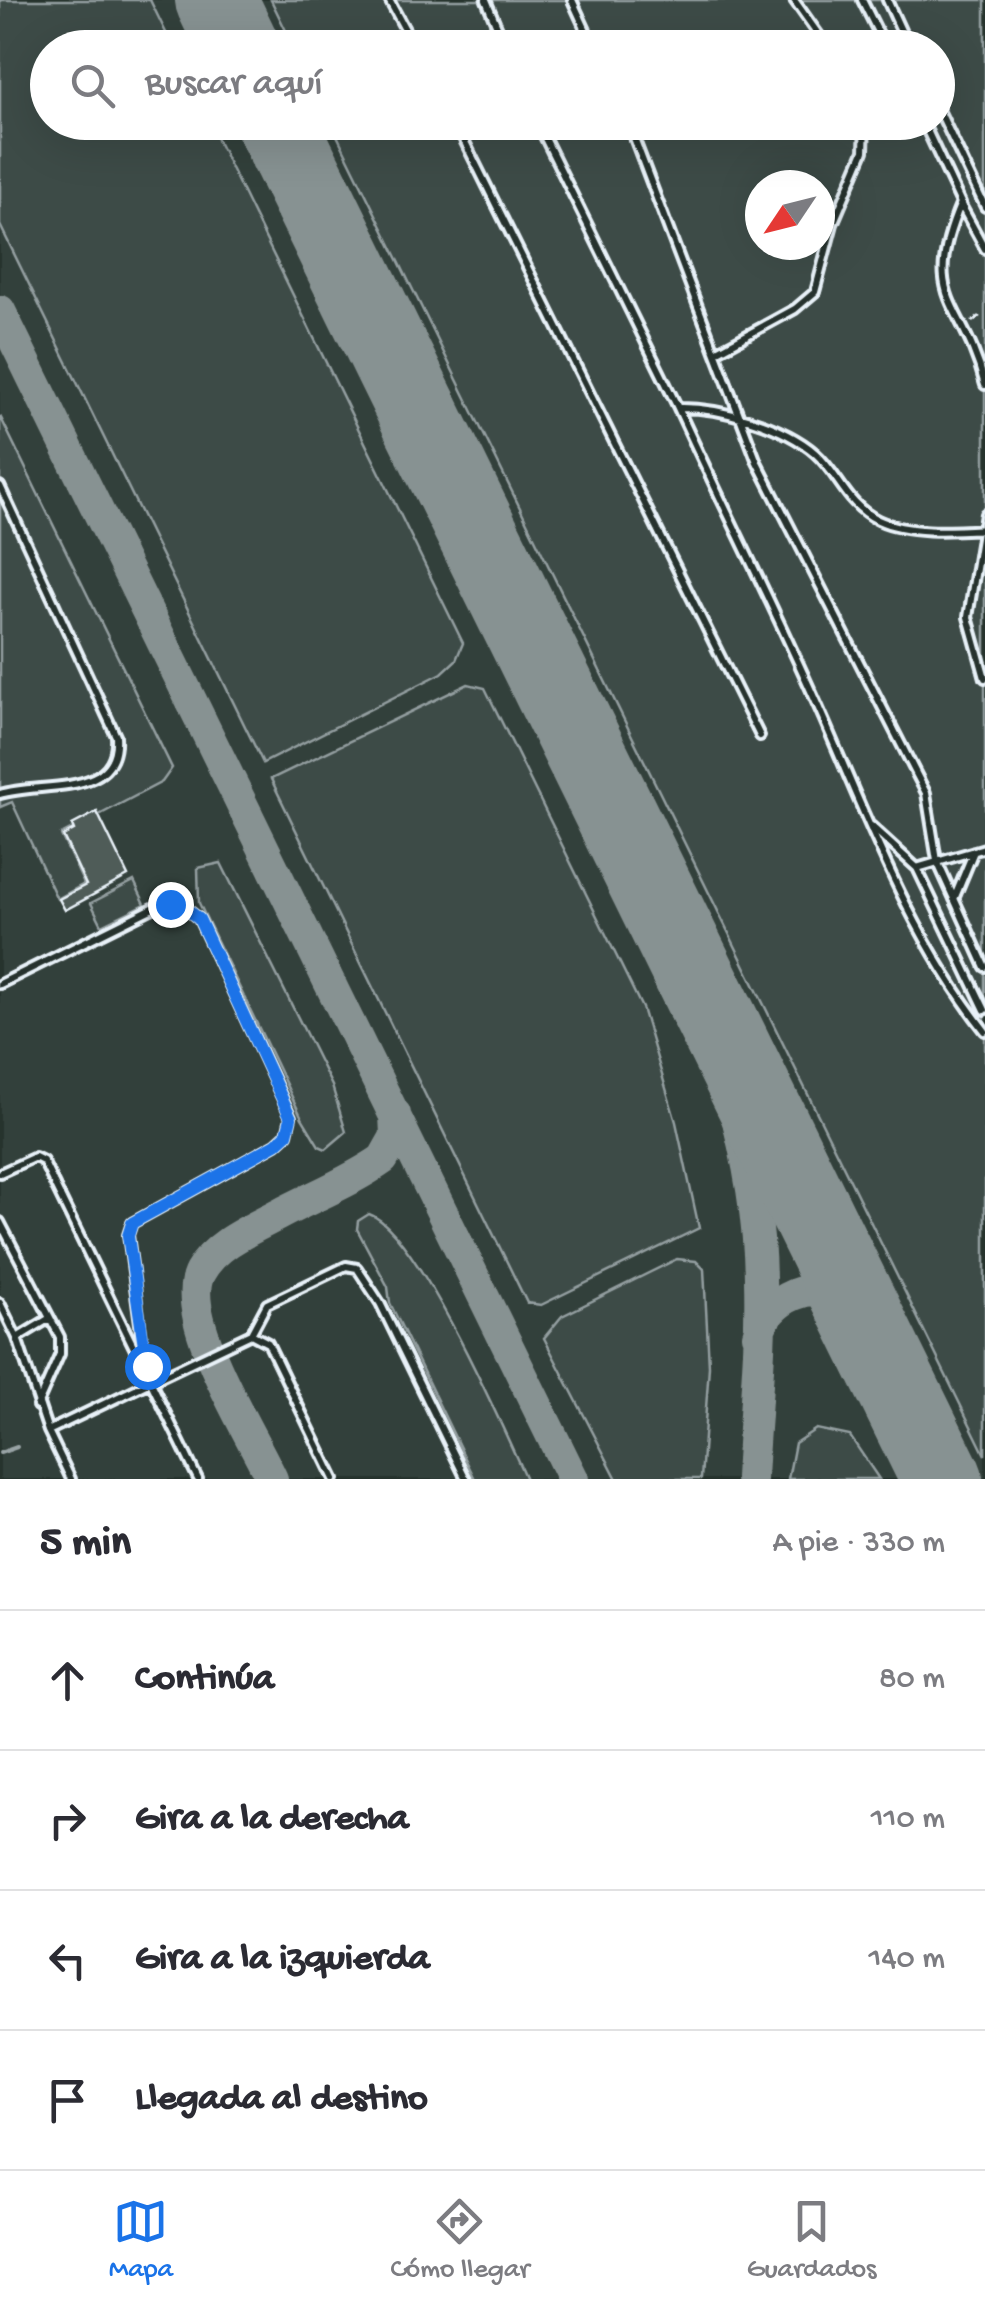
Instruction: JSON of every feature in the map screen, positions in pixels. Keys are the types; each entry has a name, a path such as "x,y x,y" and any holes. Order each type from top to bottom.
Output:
{"lane":[{"path":"389,0 405,30"},
{"path":"486,0 498,30"},
{"path":"572,0 586,30"},
{"path":"794,0 815,30"},
{"path":"862,0 877,30"},
{"path":"887,0 901,30"},
{"path":"463,140 760,736"},
{"path":"547,140 678,408 830,732 867,822 945,980 985,1030"},
{"path":"635,140 740,418 812,576 926,794 937,861 985,967"},
{"path":"716,352 795,309 815,292 833,224 864,151 864,140"},
{"path":"931,140 985,249"},
{"path":"953,140 985,208"},
{"path":"961,204 943,246 940,268 985,385"},
{"path":"678,408 724,410 798,442 817,455 843,494 881,522 903,528 984,530"},
{"path":"0,486 116,736 117,749 111,767 98,778 73,786 23,787 0,794"},
{"path":"985,514 968,617 985,678"},
{"path":"867,822 916,868 985,1010"},
{"path":"916,868 985,848"},
{"path":"953,900 974,851"},
{"path":"0,984 159,905 183,906 199,919 288,1106 290,1126 282,1140 132,1223 128,1236 148,1383"},
{"path":"0,1172 35,1157 43,1161 198,1479"},
{"path":"0,1222 60,1337 60,1354 37,1406"},
{"path":"48,1432 250,1334 266,1304 346,1266 357,1268 380,1303 466,1479"},
{"path":"0,1303 2,1314 18,1338 37,1406 71,1479"},
{"path":"18,1338 50,1318"},
{"path":"250,1334 268,1343 334,1479"}],"path":[{"path":"962,328 985,312"}],"shaded area":[{"path":"0,0 871,0 886,30 30,30 30,140 939,140 985,233 985,1479 0,1479"},
{"path":"0,0 150,0 165,30 30,30 30,140 217,140 463,643 456,660 442,673 263,763 0,225"},
{"path":"271,0 985,0 985,1455 339,140 955,140 955,30 286,30"},
{"path":"0,416 172,768 162,782 61,835 84,884 57,899 12,802 0,807"},
{"path":"468,684 485,688 642,1008 676,1122 699,1228 541,1305 527,1303 271,779"},
{"path":"221,863 332,1086 346,1132 326,1149 319,1146 302,1118 199,903 198,868"},
{"path":"134,881 145,904 102,925 91,903"},
{"path":"369,1214 388,1228 433,1291 479,1377 526,1479 475,1479 390,1303 388,1287 357,1229 358,1221"},
{"path":"677,1259 696,1261 704,1269 709,1366 701,1479 617,1479 544,1338 562,1316"},
{"path":"816,1429 850,1436 879,1479 788,1479 795,1443"}],"building":[{"path":"97,812 128,876 65,910 59,899 86,885 63,836 74,830 72,825"}],"waterway":[{"path":"0,1453 17,1447"}],"taxiway":[{"path":"0,311 573,1479"},
{"path":"669,924 732,1097 752,1187 760,1304 751,1479"},
{"path":"272,1479 207,1345 195,1292 200,1272 215,1253 236,1238 383,1159 396,1136 395,1114"},
{"path":"758,1335 763,1322 782,1301 821,1290 847,1300 873,1340"}],"runway":[{"path":"216,0 230,30"},
{"path":"285,140 942,1479"}],"route":[{"path":"147,1366 128,1236 132,1223 276,1144 287,1134 291,1118 199,919 183,906 170,904"}]}
